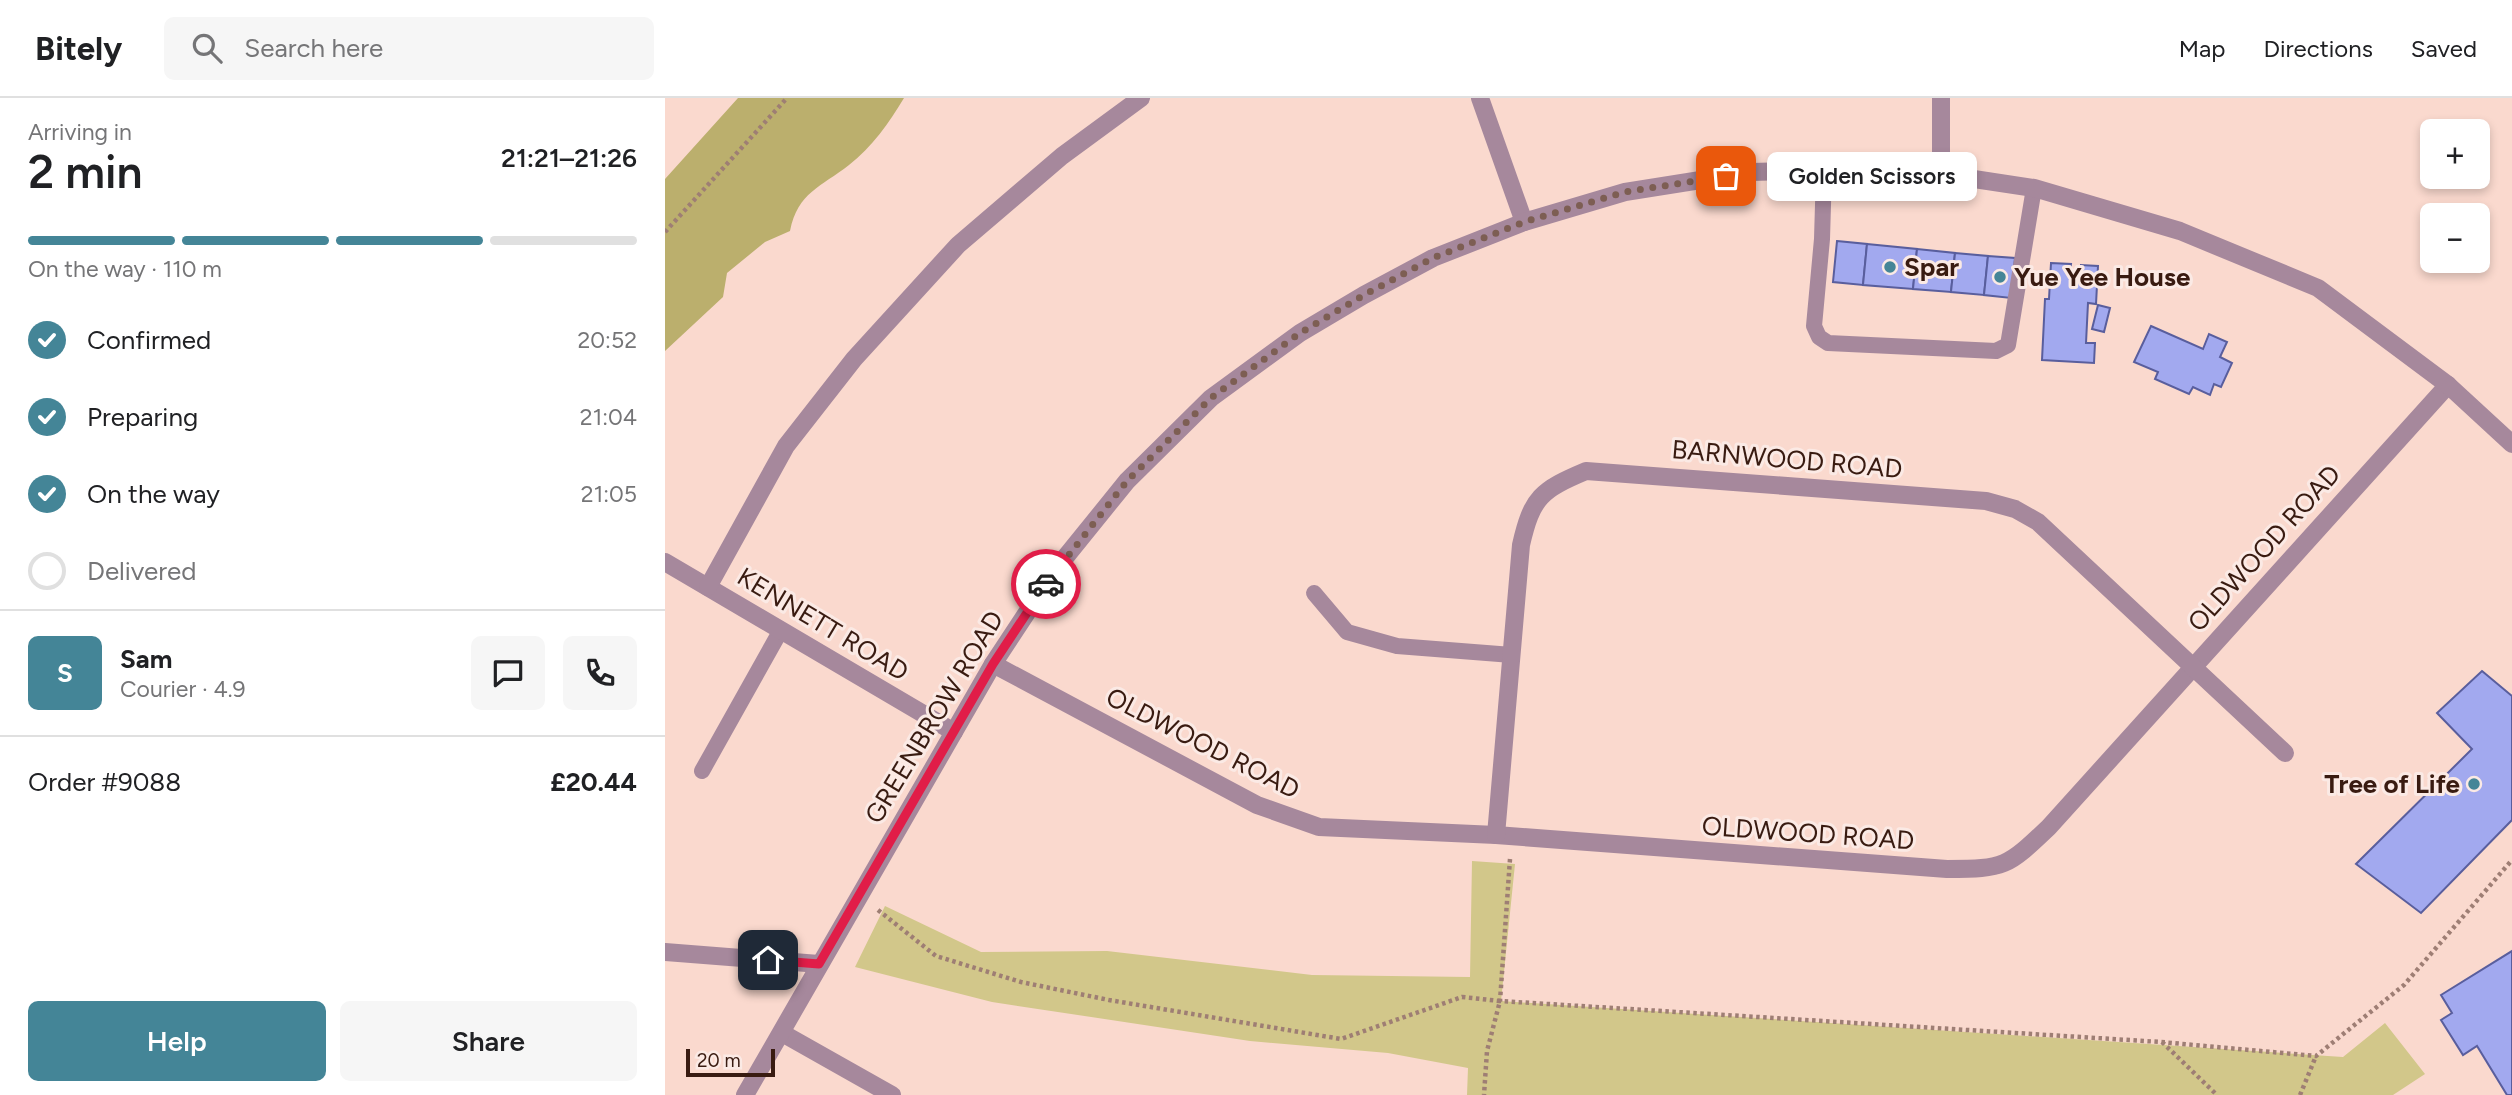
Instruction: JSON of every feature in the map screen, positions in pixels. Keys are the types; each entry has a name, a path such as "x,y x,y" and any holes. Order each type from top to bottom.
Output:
{"street":[{"path":"708,587 786,446 854,359 958,245 1062,156 1141,98"},
{"path":"1479,98 1524,222"},
{"path":"1941,98 1941,174"},
{"name":"GREENBROW ROAD","path":"745,1095 993,664 1055,570 1127,481 1211,398 1300,333 1433,258 1524,222 1625,192 1751,172 1824,170 1941,174 2034,188 2180,231 2318,288 2448,385 2512,444"},
{"name":"OLDWOOD ROAD","path":"993,664 1257,805 1319,827 1503,836 1947,869 1987,869 2014,861 2049,827 2448,385"},
{"name":"BARNWOOD ROAD","path":"1503,836 1511,655 1521,545 1528,514 1540,496 1559,482 1585,471 1986,501 2015,509 2038,522 2285,753"},
{"name":"KENNETT ROAD","path":"665,562 954,732"},
{"path":"665,952 819,964"},
{"path":"782,1032 892,1095"}],"lane":[{"path":"1824,170 1814,326 1819,337 1828,343 1996,351 2008,345 2034,188"},
{"path":"1314,593 1347,632 1397,646 1511,655"},
{"path":"702,771 781,630"}],"path":[{"path":"665,232 787,98"},
{"path":"1484,1095 1487,1051 1500,1001 1503,836"},
{"path":"2300,1095 2316,1056 2404,985 2512,860"},
{"path":"859,895 936,956 1021,982 1108,1000 1341,1039 1462,997 2161,1042 2316,1056"},
{"path":"2161,1042 2217,1095"}],"shaded area":[{"path":"738,98 904,98 873,142 849,165 805,199 790,231 765,242 727,273 723,297 665,351 665,179"},
{"path":"1472,861 1515,864 1501,1001 2343,1057 2385,1023 2425,1074 2393,1095 1467,1095 1468,1068 1388,1053 1250,1041 992,1002 855,967 885,906 981,952 1107,951 1312,975 1470,977"}],"building":[{"path":"1837,241 1867,244 1863,285 1833,282"},
{"name":"Spar","path":"1867,244 1917,249 1913,289 1863,285"},
{"path":"1917,249 1955,253 1951,292 1913,289"},
{"path":"1955,253 1988,256 1984,295 1951,292"},
{"name":"Yue Yee House","path":"1988,256 2015,258 2011,298 1984,295"},
{"path":"2051,263 2071,264 2070,271 2081,272 2081,265 2098,266 2096,304 2088,303 2086,343 2095,343 2094,363 2042,360 2045,299 2049,299"},
{"path":"2098,305 2110,308 2104,332 2092,329"},
{"path":"2151,326 2203,349 2209,334 2227,342 2220,357 2232,363 2221,387 2214,384 2210,395 2193,387 2189,394 2155,379 2158,372 2134,362"},
{"name":"Tree of Life","path":"2482,671 2512,696 2512,820 2421,913 2356,864 2472,749 2437,713"},
{"path":"2512,951 2512,1095 2507,1095 2477,1046 2463,1055 2441,1020 2452,1013 2441,995"}],"way so far":[{"path":"1046,584 1127,481 1211,398 1300,333 1433,258 1524,222 1625,192 1726,176"}],"place":[{"name":"Golden Scissors","path":"1726,176"},
{"name":"Spar","path":"1890,267"},
{"name":"Yue Yee House","path":"2000,277"},
{"name":"Tree of Life","path":"2474,784"}],"route":[{"path":"768,960 819,964 993,664 1046,584"}]}
